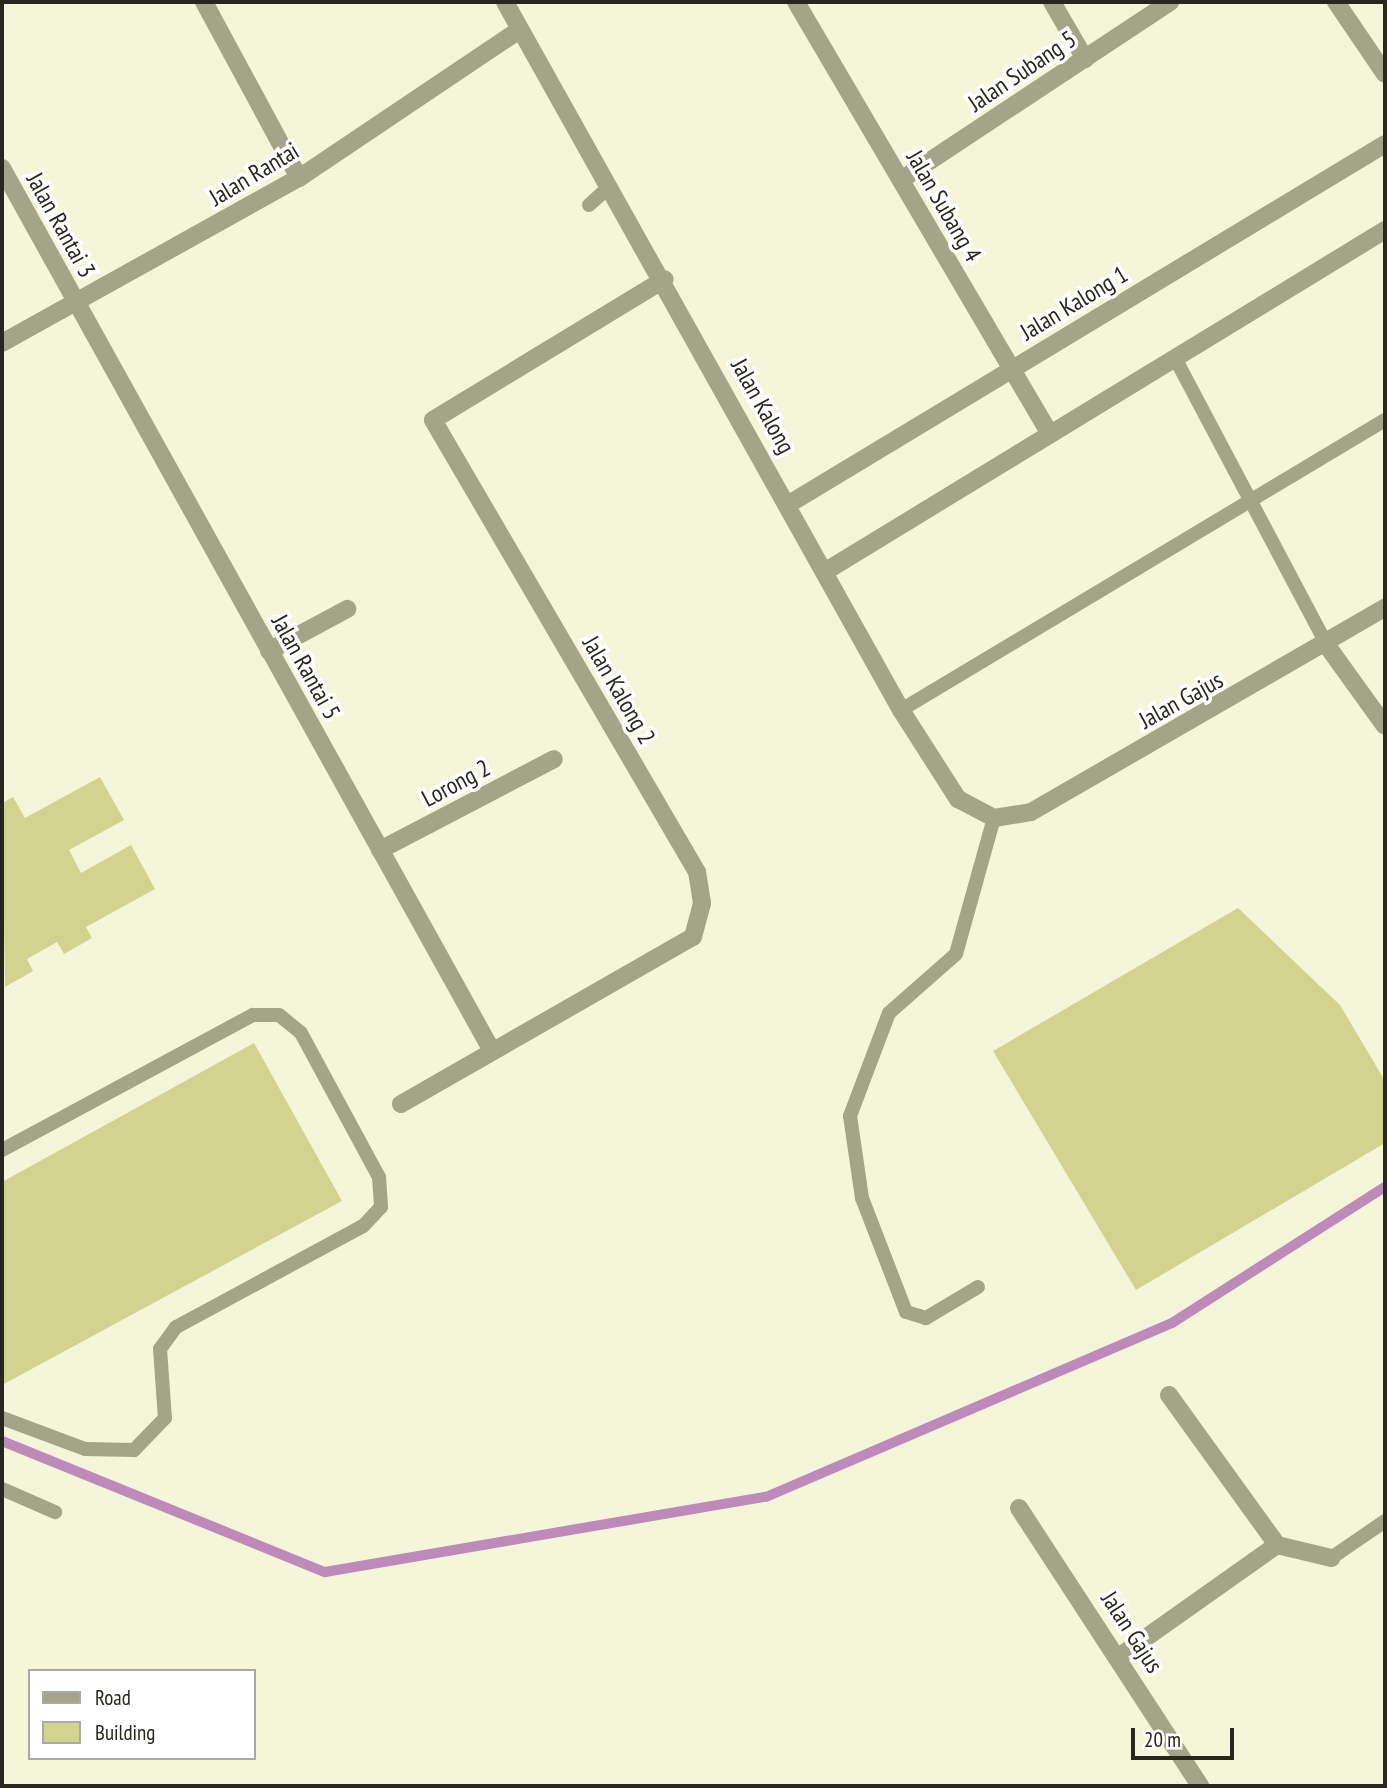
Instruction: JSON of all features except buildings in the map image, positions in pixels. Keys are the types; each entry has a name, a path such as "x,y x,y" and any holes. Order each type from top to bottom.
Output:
{"street":[{"path":"204,2 299,178"},
{"name":"Jalan Kalong","path":"505,2 665,279 901,710 958,799 994,818"},
{"name":"Jalan Subang 4","path":"796,2 1050,434"},
{"path":"1052,2 1085,58"},
{"name":"Jalan Subang 5","path":"901,180 1170,2"},
{"path":"1336,2 1385,74"},
{"name":"Jalan Rantai","path":"2,343 78,306 299,178 519,30"},
{"name":"Jalan Kalong 1","path":"789,504 1385,144"},
{"name":"Jalan Rantai 3","path":"2,168 78,306"},
{"path":"826,571 1385,230"},
{"name":"Jalan Kalong 2","path":"401,1104 693,937 702,903 697,872 433,420 665,279"},
{"name":"Jalan Rantai 5","path":"78,306 492,1051"},
{"name":"Jalan Gajus","path":"994,818 1031,812 1328,647 1385,608"},
{"path":"269,651 347,609"},
{"path":"1328,647 1385,726"},
{"name":"Lorong 2","path":"380,850 554,759"},
{"path":"1169,1395 1277,1545 1331,1558"},
{"name":"Jalan Gajus","path":"1019,1508 1120,1656 1200,1786"},
{"path":"1120,1656 1277,1545"}],"lane":[{"path":"589,205 610,186"},
{"path":"1175,358 1328,647"},
{"path":"901,710 1252,504 1385,420"},
{"path":"978,1287 926,1318 905,1312 862,1198 850,1116 890,1013 956,954 994,818"},
{"path":"2,1150 253,1015 279,1015 301,1033 379,1177 381,1208 363,1226 176,1327 160,1349 165,1418 134,1450 85,1449 2,1418"},
{"path":"2,1489 55,1512"},
{"path":"1331,1558 1385,1521"}],"waterway":[{"path":"2,1441 325,1572 766,1497 1172,1323 1385,1187"}]}
